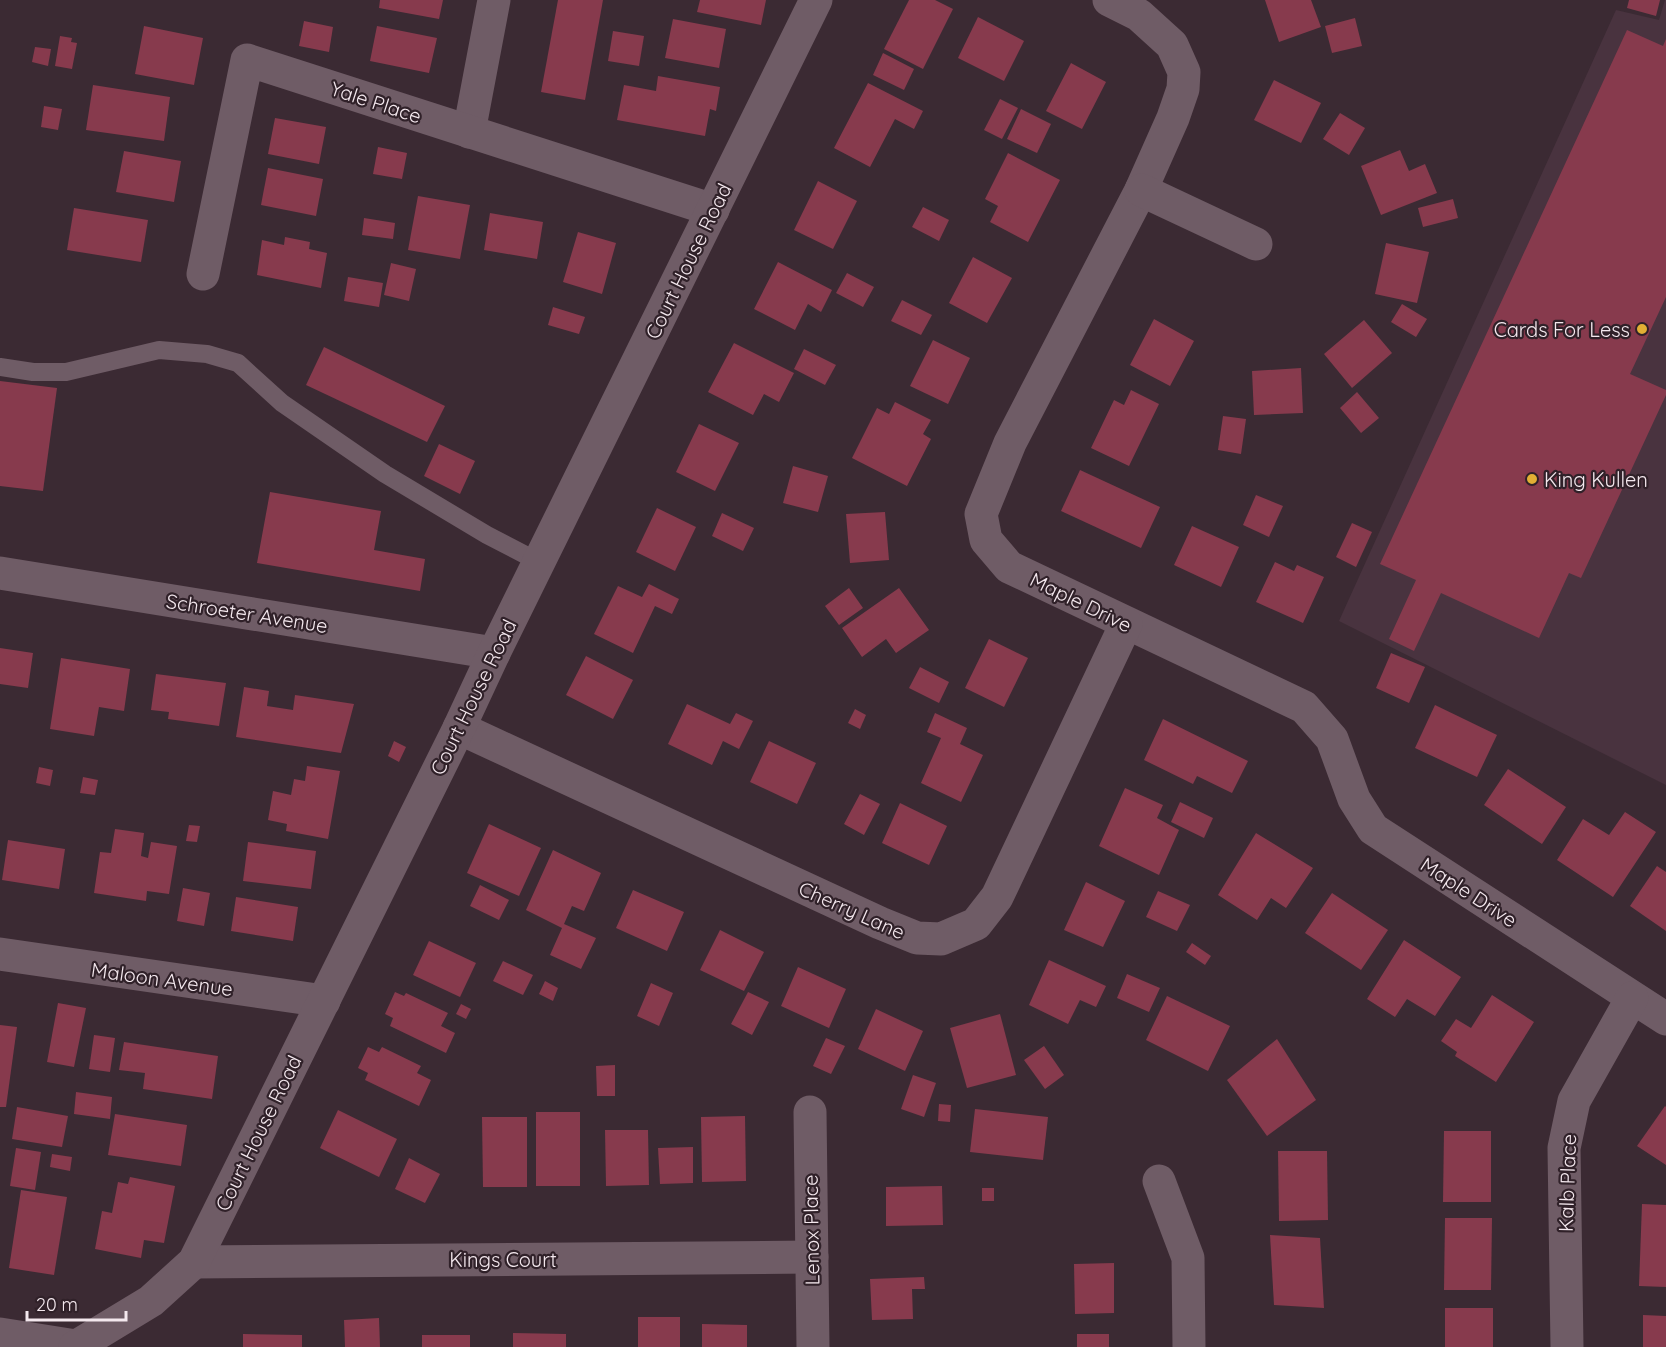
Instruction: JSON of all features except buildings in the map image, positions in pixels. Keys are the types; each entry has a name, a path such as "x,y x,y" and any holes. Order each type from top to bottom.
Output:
{"street":[{"path":"468,132 494,0"},
{"name":"Court House Road","path":"76,1347 151,1301 194,1262 816,0"},
{"name":"Maple Drive","path":"1109,0 1139,15 1172,45 1184,72 1184,88 1141,190 1010,443 981,514 986,540 1009,567 1304,707 1332,739 1354,799 1373,829 1666,1019"},
{"name":"Yale Place","path":"203,274 247,60 713,210"},
{"path":"1141,190 1256,244"},
{"name":"Schroeter Avenue","path":"0,573 494,653"},
{"name":"Cherry Lane","path":"459,728 880,923 917,938 941,939 976,924 997,897 1126,624"},
{"name":"Maloon Avenue","path":"0,954 324,1001"},
{"name":"Kalb Place","path":"1566,1347 1564,1148 1574,1101 1632,998"},
{"name":"Lenox Place","path":"810,1112 813,1347"},
{"path":"1159,1181 1188,1258 1189,1347"},
{"name":"Kings Court","path":"194,1262 812,1257"},
{"path":"0,1334 76,1347"}],"lane":[{"path":"0,367 33,372 66,372 159,350 207,354 238,363 282,403 385,474 488,535 539,562"}],"shaded area":[{"path":"1665,0 1666,785 1339,621 1616,10 1659,20"}],"place":[{"name":"Cards For Less","path":"1642,329"},
{"name":"King Kullen","path":"1532,479"}]}
